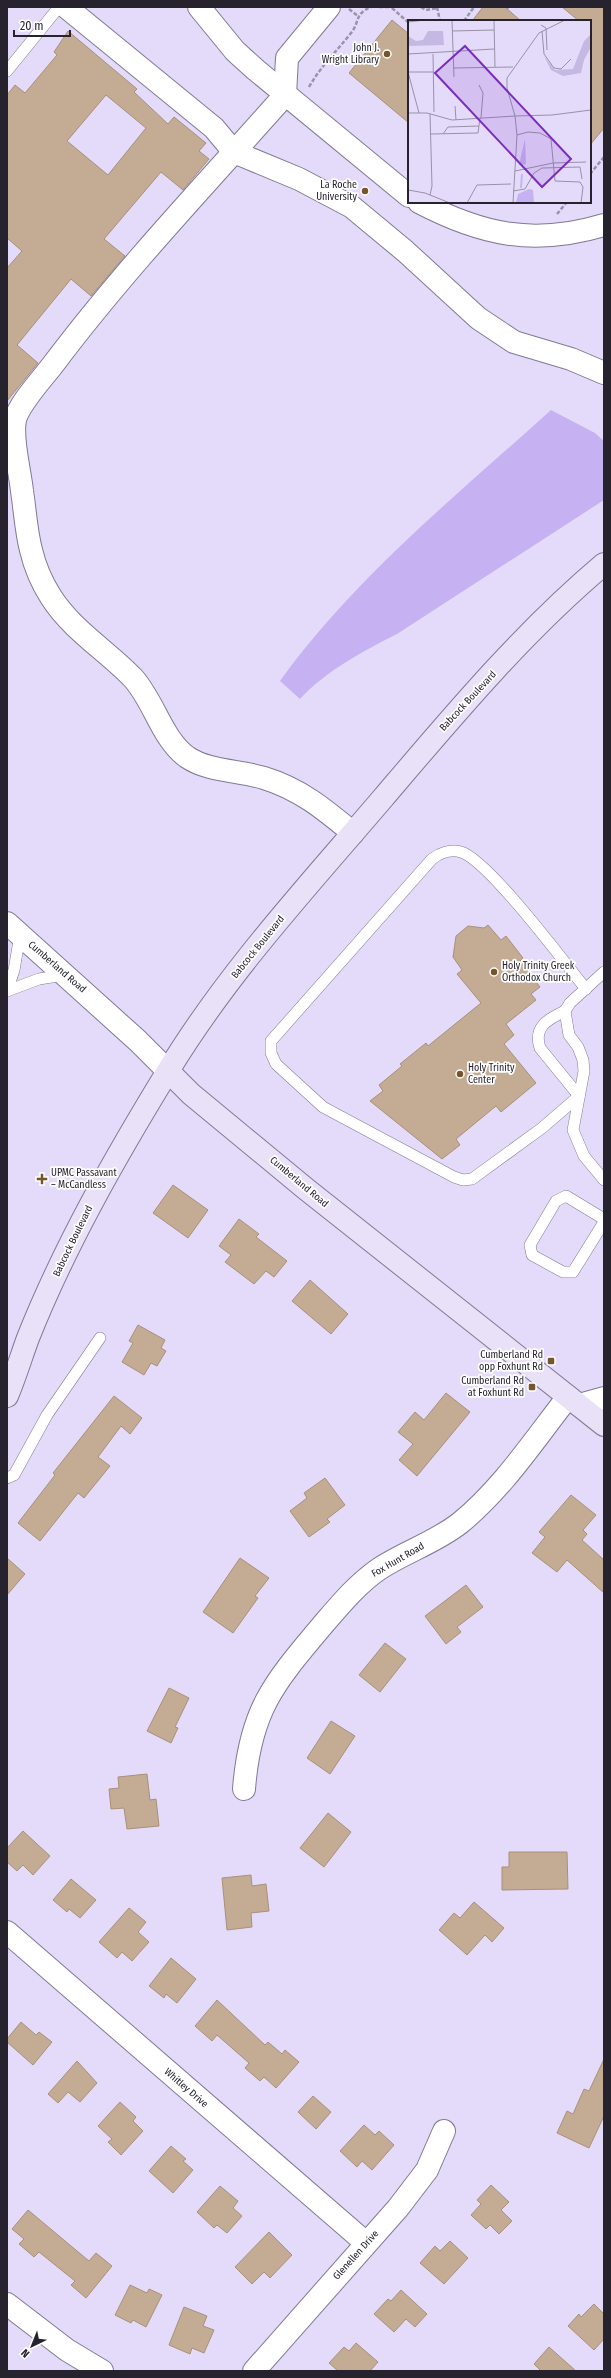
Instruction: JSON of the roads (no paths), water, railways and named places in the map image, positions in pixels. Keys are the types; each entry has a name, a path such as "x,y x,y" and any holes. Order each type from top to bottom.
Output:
{"main road":[{"name":"Babcock Boulevard","path":"7,1396 29,1337 72,1242 168,1071 263,940 438,733 532,631 604,564"},
{"name":"Cumberland Road","path":"168,1071 191,1094 306,1189 604,1425"}],"street":[{"path":"66,7 214,128 234,152 299,180 352,206 405,251 478,318 514,342 571,359 604,373"},
{"path":"200,7 235,51 285,95 408,195"},
{"path":"329,7 286,58 285,95 134,262 87,320 19,411 11,431 31,549 39,575 50,596 66,619 133,678 147,695 172,741 187,757 207,766 262,777 293,788 325,809 353,833"},
{"path":"421,203 469,226 508,234 549,235 604,225"},
{"name":"Cumberland Road","path":"13,929 66,975 138,1041 168,1071"},
{"path":"574,1401 604,1398"},
{"name":"Fox Hunt Road","path":"244,1789 246,1755 261,1710 274,1685 350,1592 366,1578 401,1556 440,1536 478,1507 574,1401"},
{"name":"Whitley Drive","path":"7,1932 366,2243"},
{"name":"Glenellen Drive","path":"254,2371 398,2208 427,2170 444,2131"},
{"path":"7,2304 67,2350 102,2371"}],"lane":[{"path":"7,71 59,7"},
{"path":"579,1096 542,1128 479,1175 463,1180 454,1178 324,1107 276,1064 270,1046 271,1041 432,859 444,853 460,852 469,856 502,887 586,989"},
{"path":"7,991 14,970 13,929"},
{"path":"579,1096 540,1048 537,1040 538,1032 541,1026 565,1011 570,1003 604,972"},
{"path":"7,991 39,979 66,975"},
{"path":"565,1011 569,1035 578,1047 583,1060 584,1071 573,1130 584,1156 604,1180"},
{"path":"562,1196 566,1196 604,1221 573,1272 563,1272 532,1255 530,1252 530,1245 556,1202 562,1196"},
{"path":"7,1478 14,1476 47,1415 100,1338"}],"place":[{"name":"John J. Wright Library","path":"387,54"},
{"name":"La Roche University","path":"365,191"},
{"name":"Holy Trinity Greek Orthodox Church","path":"494,972"},
{"name":"Holy Trinity Center","path":"460,1074"},
{"name":"UPMC Passavant – McCandless","path":"42,1179"},
{"name":"Cumberland Rd opp Foxhunt Rd","path":"551,1361"},
{"name":"Cumberland Rd at Foxhunt Rd","path":"532,1387"}]}
